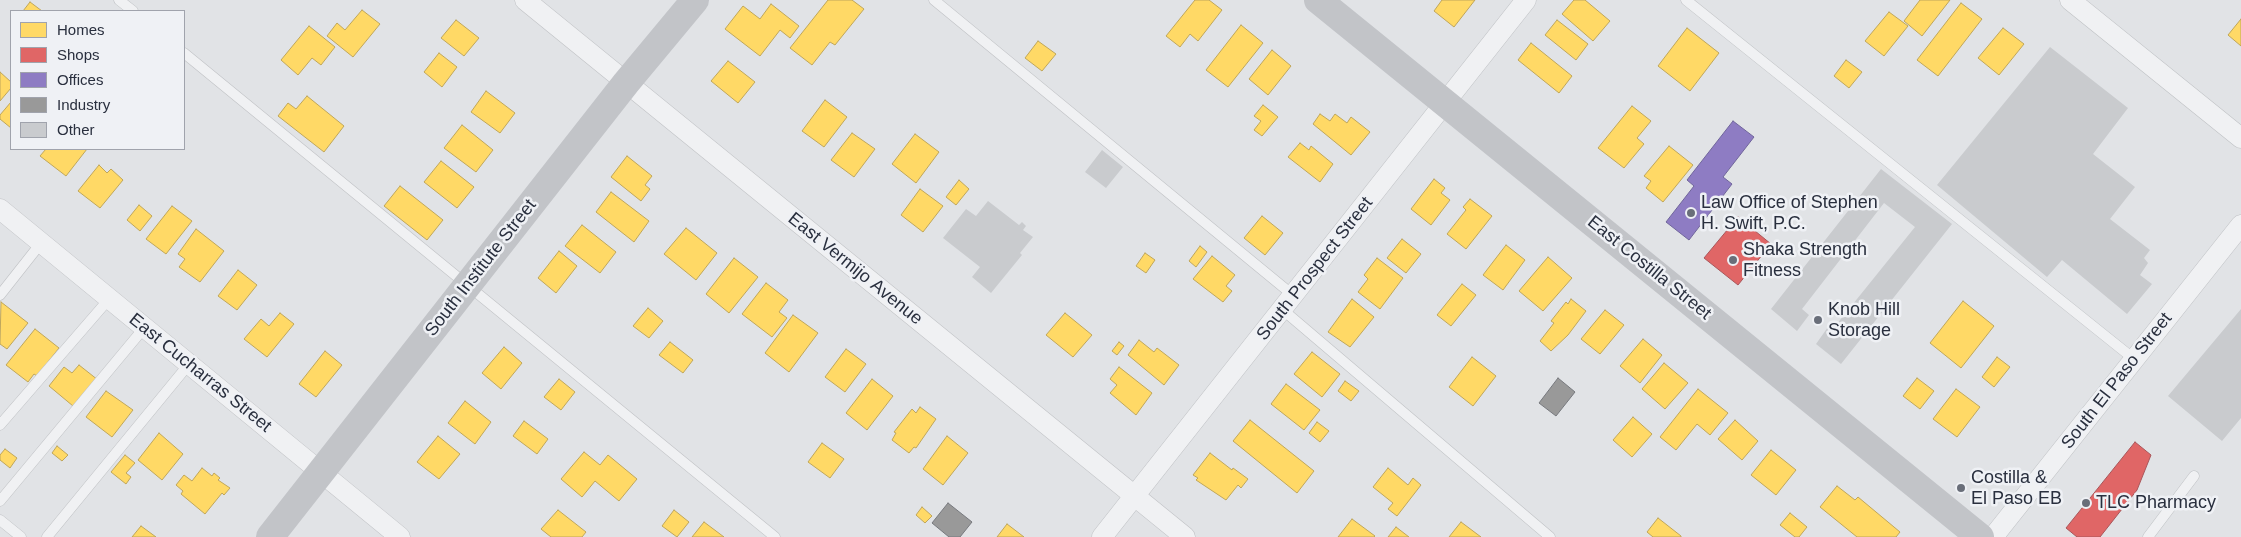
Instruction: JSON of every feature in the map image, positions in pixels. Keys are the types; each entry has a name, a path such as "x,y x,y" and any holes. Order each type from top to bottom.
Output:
{"street":[{"name":"East Vermijo Avenue","path":"525,0 1185,537"},
{"name":"South Institute Street","path":"270,537 626,84 695,0"},
{"name":"East Costilla Street","path":"1318,0 1980,537"},
{"name":"South Prospect Street","path":"1102,537 1289,303 1526,0"},
{"path":"2070,0 2241,138"},
{"name":"East Cucharras Street","path":"0,210 400,537"},
{"name":"South El Paso Street","path":"1993,537 2241,224"}],"lane":[{"path":"119,0 132,10"},
{"path":"934,0 1289,303 1550,537"},
{"path":"1686,0 2134,359"},
{"path":"185,54 775,537"},
{"path":"0,295 41,243"},
{"path":"0,425 109,299"},
{"path":"0,500 144,328"},
{"path":"47,537 189,364"},
{"path":"2148,537 2194,476"},
{"path":"0,520 21,537"}],"building: Homes":[{"path":"828,0 852,0 864,9 835,45 830,42 812,65 790,48"},
{"path":"1195,0 1209,0 1222,10 1198,41 1190,34 1180,47 1166,36"},
{"path":"1442,0 1475,0 1454,27 1434,11"},
{"path":"1574,0 1585,0 1610,21 1593,41 1562,14"},
{"path":"1920,0 1950,0 1922,36 1904,21"},
{"path":"30,2 41,10 24,10"},
{"path":"1961,3 1982,19 1938,76 1917,60"},
{"path":"771,4 799,26 790,38 780,30 760,56 725,29 743,6 760,19"},
{"path":"362,10 380,24 353,57 327,36 337,23 345,30"},
{"path":"1889,12 1908,26 1884,56 1865,41"},
{"path":"2241,19 2241,46 2228,35"},
{"path":"456,20 479,38 464,56 441,38"},
{"path":"1557,20 1588,44 1576,60 1545,35"},
{"path":"1241,25 1263,43 1228,87 1206,70"},
{"path":"309,26 335,47 321,65 312,58 298,75 281,60"},
{"path":"1687,28 1719,53 1690,91 1658,66"},
{"path":"2003,28 2024,44 1999,75 1978,58"},
{"path":"1038,41 1056,54 1042,71 1025,58"},
{"path":"1531,43 1572,76 1559,93 1518,60"},
{"path":"1272,50 1291,66 1268,95 1249,79"},
{"path":"439,53 457,67 442,87 424,72"},
{"path":"1846,60 1862,72 1849,88 1834,76"},
{"path":"728,61 755,82 738,103 711,81"},
{"path":"0,72 10,81 10,89 0,101"},
{"path":"486,91 515,113 500,133 471,112"},
{"path":"307,96 344,126 324,152 278,116 288,103 296,109"},
{"path":"825,100 847,117 824,147 802,131"},
{"path":"10,103 10,127 0,119 0,115"},
{"path":"1263,105 1278,117 1262,136 1254,130 1261,121 1254,116"},
{"path":"1632,106 1651,121 1637,138 1644,144 1624,168 1598,148"},
{"path":"1320,114 1330,121 1335,114 1347,123 1351,117 1370,132 1351,155 1313,124"},
{"path":"462,125 493,150 476,172 444,148"},
{"path":"852,133 875,149 854,177 831,160"},
{"path":"915,134 939,152 916,183 892,164"},
{"path":"1300,143 1309,150 1311,146 1333,164 1320,182 1288,157"},
{"path":"1669,146 1693,165 1663,202 1646,188 1651,181 1644,176"},
{"path":"45,150 86,150 66,176 40,156"},
{"path":"627,156 652,176 645,185 650,189 641,201 611,177"},
{"path":"441,161 474,187 457,208 424,182"},
{"path":"99,165 107,173 111,169 123,180 100,208 78,191"},
{"path":"1434,179 1445,188 1441,193 1450,200 1431,225 1411,209"},
{"path":"959,180 969,189 956,205 946,197"},
{"path":"400,186 443,220 427,240 384,206"},
{"path":"920,189 943,206 923,232 901,215"},
{"path":"611,192 649,221 634,242 596,212"},
{"path":"1470,199 1492,216 1466,249 1447,234 1466,210 1463,207"},
{"path":"139,205 152,216 140,231 127,220"},
{"path":"172,206 192,221 166,254 146,239"},
{"path":"1262,216 1283,233 1265,255 1244,238"},
{"path":"582,225 616,252 600,273 565,246"},
{"path":"686,228 717,253 696,280 664,254"},
{"path":"196,229 224,251 200,282 179,267 185,259 178,254"},
{"path":"1402,239 1421,254 1406,273 1387,258"},
{"path":"1506,245 1525,260 1503,290 1483,275"},
{"path":"1200,246 1207,252 1196,267 1189,261"},
{"path":"559,251 577,266 556,293 538,278"},
{"path":"1145,253 1155,260 1146,273 1136,266"},
{"path":"1212,256 1235,275 1226,286 1232,291 1223,302 1193,279"},
{"path":"1548,257 1572,278 1543,311 1519,291"},
{"path":"734,258 758,277 729,313 706,294"},
{"path":"1377,258 1403,278 1380,309 1358,292 1368,279 1364,275"},
{"path":"238,270 257,285 237,310 218,296"},
{"path":"766,283 788,300 779,312 787,318 772,337 742,314"},
{"path":"1462,284 1476,295 1451,326 1437,315"},
{"path":"1352,299 1374,317 1350,347 1328,332"},
{"path":"1571,299 1586,311 1568,335 1551,351 1540,341 1554,323 1551,321 1566,302 1568,304"},
{"path":"1963,301 1994,326 1961,368 1930,343"},
{"path":"1,302 28,323 7,349 0,344"},
{"path":"648,308 663,321 649,338 633,326"},
{"path":"1605,310 1624,325 1600,354 1581,339"},
{"path":"280,313 294,324 267,357 244,339 261,319 269,326"},
{"path":"1065,313 1092,335 1073,357 1046,335"},
{"path":"793,315 818,333 789,372 765,353"},
{"path":"35,329 59,348 37,376 34,374 28,382 6,365"},
{"path":"1643,339 1662,355 1640,383 1620,366"},
{"path":"1139,340 1154,352 1157,348 1179,365 1164,385 1128,355"},
{"path":"670,342 693,360 683,373 659,355"},
{"path":"1119,342 1124,346 1117,355 1112,351"},
{"path":"504,347 522,363 501,389 482,373"},
{"path":"846,349 866,364 845,392 825,377"},
{"path":"325,351 342,365 316,397 299,384"},
{"path":"1312,352 1340,374 1322,397 1294,374"},
{"path":"1472,357 1496,376 1473,406 1449,387"},
{"path":"1997,357 2010,367 1994,387 1982,377"},
{"path":"1664,363 1688,383 1665,409 1642,389"},
{"path":"79,365 98,380 84,397 82,395 73,406 49,386 64,367 72,373"},
{"path":"1119,367 1152,393 1136,415 1110,393 1117,385 1110,379"},
{"path":"1917,378 1934,391 1920,409 1903,396"},
{"path":"559,379 575,392 561,410 544,397"},
{"path":"872,379 893,396 867,430 846,413"},
{"path":"1345,381 1359,391 1351,401 1338,391"},
{"path":"1286,384 1320,410 1304,430 1271,404"},
{"path":"1698,389 1728,413 1710,435 1697,424 1676,450 1660,437"},
{"path":"1956,389 1980,407 1957,437 1933,419"},
{"path":"106,391 133,410 112,437 86,417"},
{"path":"465,401 491,422 475,444 448,423"},
{"path":"920,407 936,419 916,448 914,447 909,453 892,440 896,433 894,432 912,409 916,413"},
{"path":"1633,417 1652,434 1632,457 1613,440"},
{"path":"1250,420 1314,471 1297,493 1233,441"},
{"path":"1735,420 1758,441 1742,460 1718,439"},
{"path":"524,421 548,439 537,454 513,436"},
{"path":"1317,422 1329,431 1320,442 1309,433"},
{"path":"159,433 183,454 162,480 138,460"},
{"path":"438,436 460,454 439,479 417,462"},
{"path":"947,436 968,453 943,485 923,469"},
{"path":"822,443 844,459 830,478 808,462"},
{"path":"57,446 68,455 62,461 52,453"},
{"path":"5,449 17,458 10,468 0,460 0,455"},
{"path":"1771,450 1796,470 1776,495 1751,475"},
{"path":"584,452 600,465 608,455 637,479 619,501 595,481 582,497 561,479"},
{"path":"1210,453 1232,470 1233,468 1248,479 1241,488 1238,485 1226,500 1196,480 1198,478 1193,475"},
{"path":"125,455 135,463 126,473 131,477 126,484 111,472"},
{"path":"202,468 212,476 214,473 220,478 218,480 230,488 224,495 222,493 205,514 181,494 183,491 176,485 184,475 192,481"},
{"path":"1388,468 1408,485 1413,478 1421,485 1397,516 1388,509 1393,503 1373,487"},
{"path":"1837,486 1855,500 1858,497 1900,532 1896,537 1857,537 1820,507"},
{"path":"922,507 932,516 925,523 916,515"},
{"path":"558,510 586,532 582,537 551,537 541,529"},
{"path":"674,510 689,522 677,537 662,526"},
{"path":"1790,513 1807,527 1799,537 1795,537 1780,525"},
{"path":"1658,518 1681,537 1653,537 1647,532"},
{"path":"1352,519 1375,536 1338,537"},
{"path":"704,522 724,537 692,537"},
{"path":"1461,522 1481,537 1449,537"},
{"path":"1007,524 1024,537 997,537"},
{"path":"141,526 156,537 132,537"},
{"path":"1396,527 1409,537 1388,537"}],"building: Shops":[{"path":"1738,217 1771,244 1738,285 1704,258"},
{"path":"2135,442 2151,455 2137,490 2100,537 2077,537 2066,528"}],"building: Offices":[{"path":"1733,121 1754,137 1723,177 1732,184 1689,240 1666,222 1694,186 1687,180"}],"building: Industry":[{"path":"1558,378 1575,392 1556,416 1539,403"},
{"path":"948,503 972,522 960,537 949,537 932,523"}],"building: Other":[{"path":"2050,47 2128,108 2093,154 2135,187 2110,219 2150,250 2144,258 2148,263 2140,275 2152,284 2127,314 2062,260 2047,277 1937,185"},
{"path":"1102,150 1123,167 1106,188 1085,172"},
{"path":"1881,169 1952,224 1841,364 1816,344 1828,327 1832,330 1915,227 1884,203 1802,309 1809,315 1797,331 1771,309"},
{"path":"988,201 1019,225 1022,222 1026,226 1023,230 1033,237 1020,253 1022,255 991,293 972,277 980,267 943,238 966,209 976,216"},
{"path":"2241,309 2241,418 2222,441 2168,396"}],"place":[{"name":"Law Office of Stephen H. Swift, P.C.","path":"1691,213"},
{"name":"Shaka Strength Fitness","path":"1733,260"},
{"name":"Knob Hill Storage","path":"1818,320"},
{"name":"Costilla & El Paso EB","path":"1961,488"},
{"name":"TLC Pharmacy","path":"2086,503"}]}
